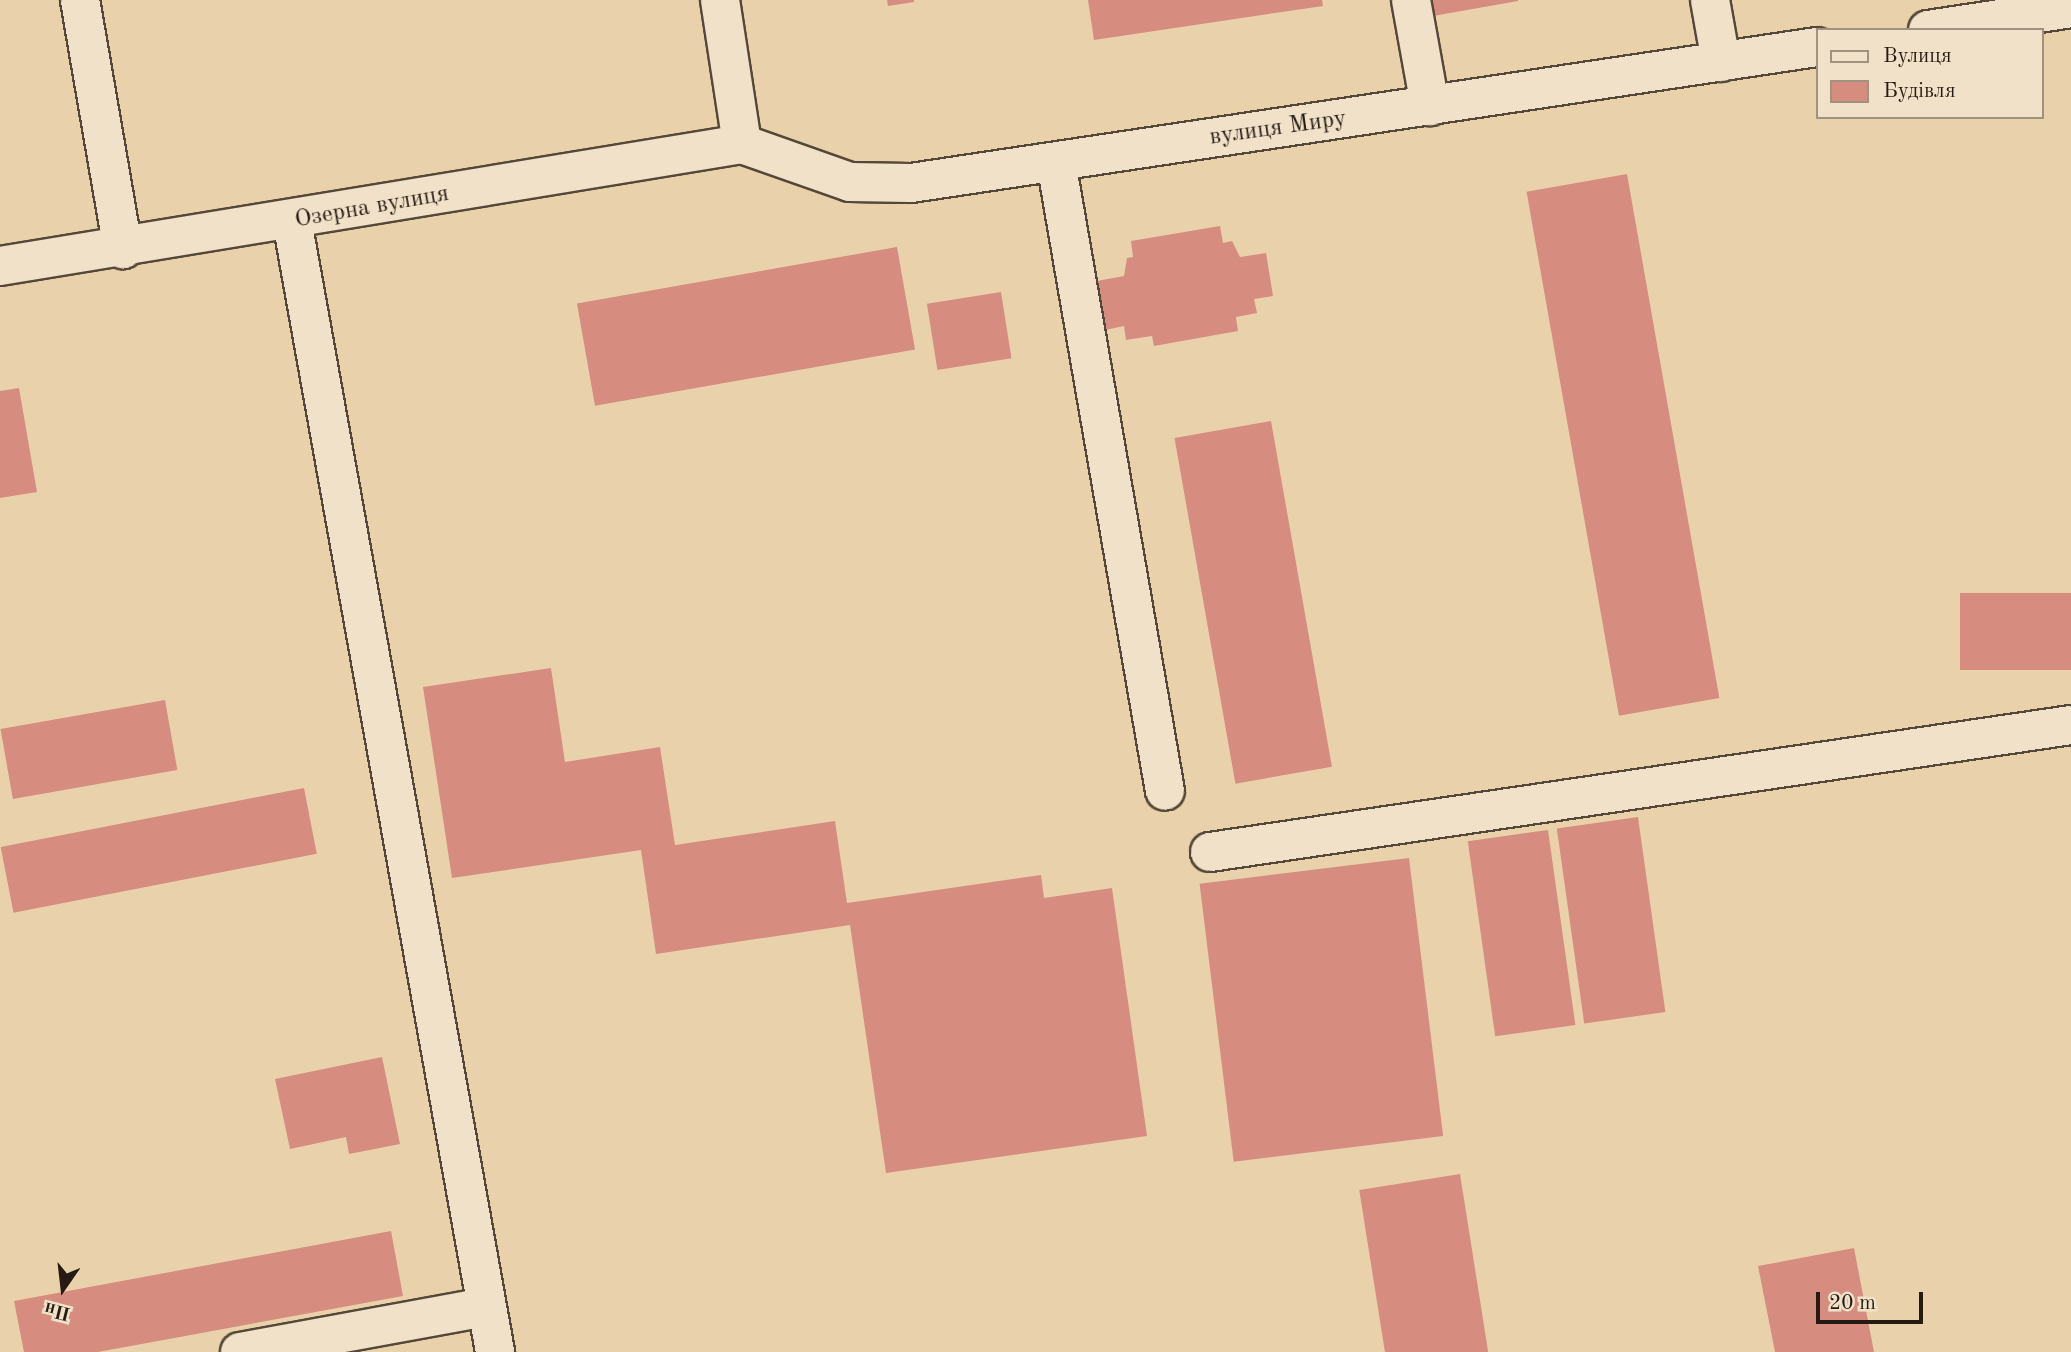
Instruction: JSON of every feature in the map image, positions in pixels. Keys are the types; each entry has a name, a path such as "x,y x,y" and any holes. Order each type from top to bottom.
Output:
{"street":[{"path":"80,0 122,249"},
{"path":"720,0 742,144"},
{"path":"1411,0 1430,106"},
{"path":"1710,0 1721,62"},
{"path":"1941,28 2071,8"},
{"name":"вулиця Миру","path":"742,144 850,182 911,183 1815,47"},
{"name":"Озерна вулиця","path":"0,266 122,249 742,144"},
{"path":"1056,162 1165,791"},
{"path":"292,221 495,1352"},
{"path":"1210,852 2071,725"},
{"path":"240,1352 486,1307"}],"building":[{"path":"887,0 914,0 914,2 888,6"},
{"path":"1088,0 1322,0 1323,6 1094,40"},
{"path":"1430,0 1518,0 1518,1 1433,16"},
{"path":"1627,174 1719,698 1619,716 1527,192"},
{"path":"1220,226 1223,243 1232,241 1240,257 1266,253 1273,296 1254,299 1257,313 1236,317 1238,331 1154,346 1152,336 1126,340 1124,326 1105,330 1097,281 1124,276 1127,258 1133,257 1131,241"},
{"path":"897,247 915,349 595,406 577,303"},
{"path":"1001,292 1011,358 937,370 927,304"},
{"path":"19,388 37,492 0,498 0,391"},
{"path":"1271,421 1332,767 1235,784 1174,438"},
{"path":"1960,593 2071,593 2071,670 1960,670"},
{"path":"551,668 565,762 660,747 675,845 835,821 847,903 1041,875 1044,898 1112,888 1147,1136 886,1173 850,925 656,954 641,850 452,878 423,687"},
{"path":"165,700 177,770 13,799 1,729"},
{"path":"304,788 317,854 13,913 1,847"},
{"path":"1638,817 1665,1012 1584,1023 1557,828"},
{"path":"1548,830 1575,1025 1495,1036 1468,841"},
{"path":"1409,858 1443,1136 1234,1162 1200,884"},
{"path":"382,1057 400,1144 349,1154 346,1137 290,1149 275,1079"},
{"path":"1460,1174 1488,1352 1385,1352 1359,1190"},
{"path":"391,1231 403,1296 98,1352 24,1352 14,1301"},
{"path":"1854,1248 1874,1352 1775,1352 1758,1266"}]}
